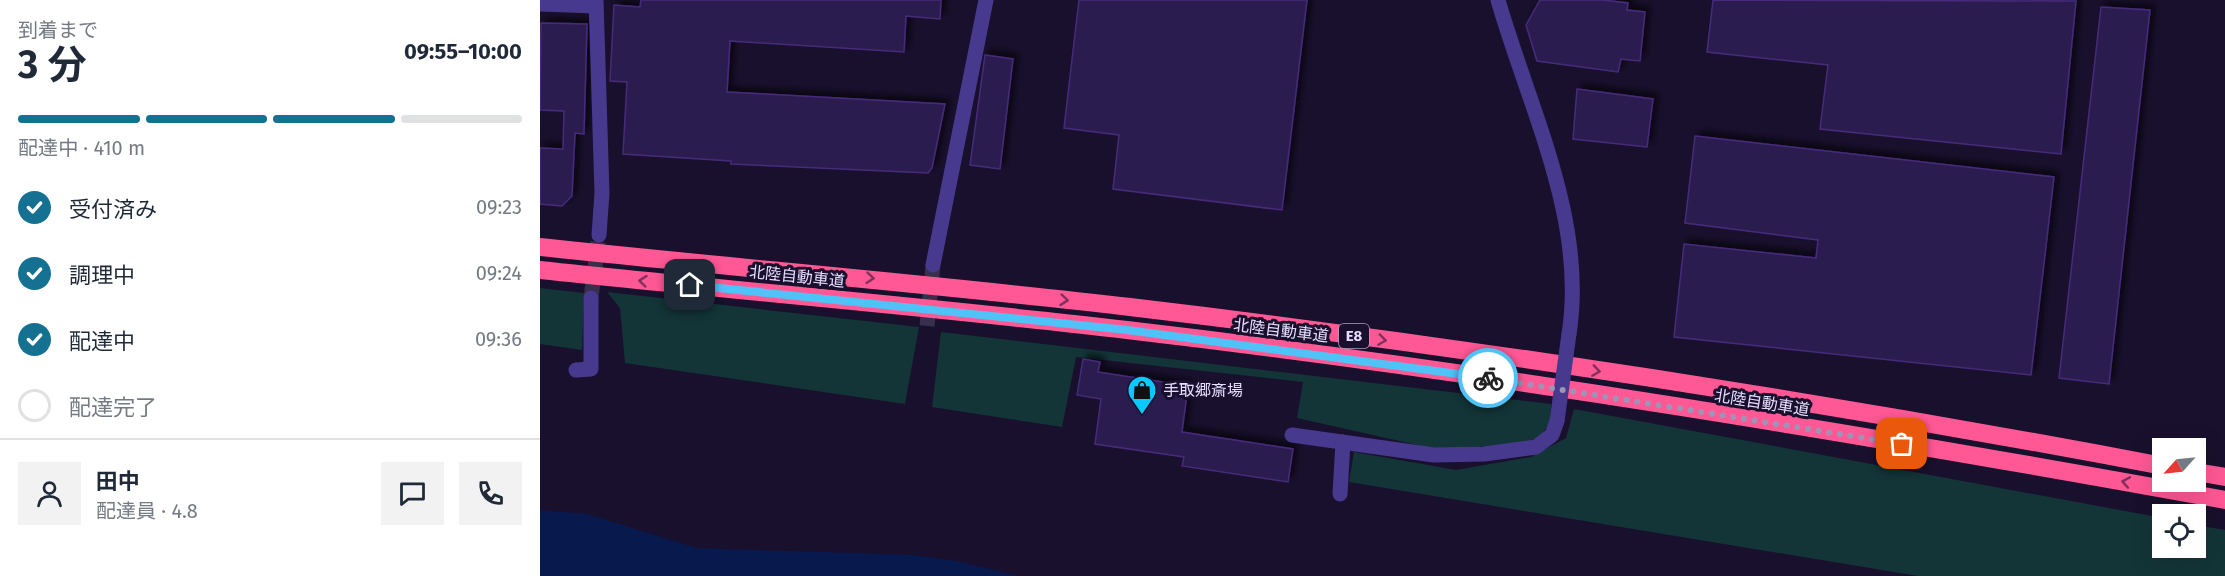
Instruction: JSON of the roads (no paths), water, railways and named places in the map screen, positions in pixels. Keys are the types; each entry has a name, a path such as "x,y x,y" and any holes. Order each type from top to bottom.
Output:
{"highway":[{"name":"北陸自動車道","path":"540,247 912,282 1360,337 1740,392 2152,464"},
{"name":"北陸自動車道","path":"540,270 1127,330 1364,360 1893,442 2225,500"},
{"path":"2206,474 2225,477"}],"street":[{"path":"933,265 986,0"},
{"path":"1292,435 1434,455 1517,452 1536,447 1552,435 1557,421 1569,334 1573,274 1567,228 1555,176 1498,0"},
{"path":"540,4 596,3 602,193 599,235"},
{"path":"576,369 591,369 591,298"},
{"path":"1340,494 1343,442"}],"tunnel":[{"path":"591,298 598,242"},
{"path":"927,326 933,265"}],"place":[{"name":"手取郷斎場","path":"1142,416"}]}
